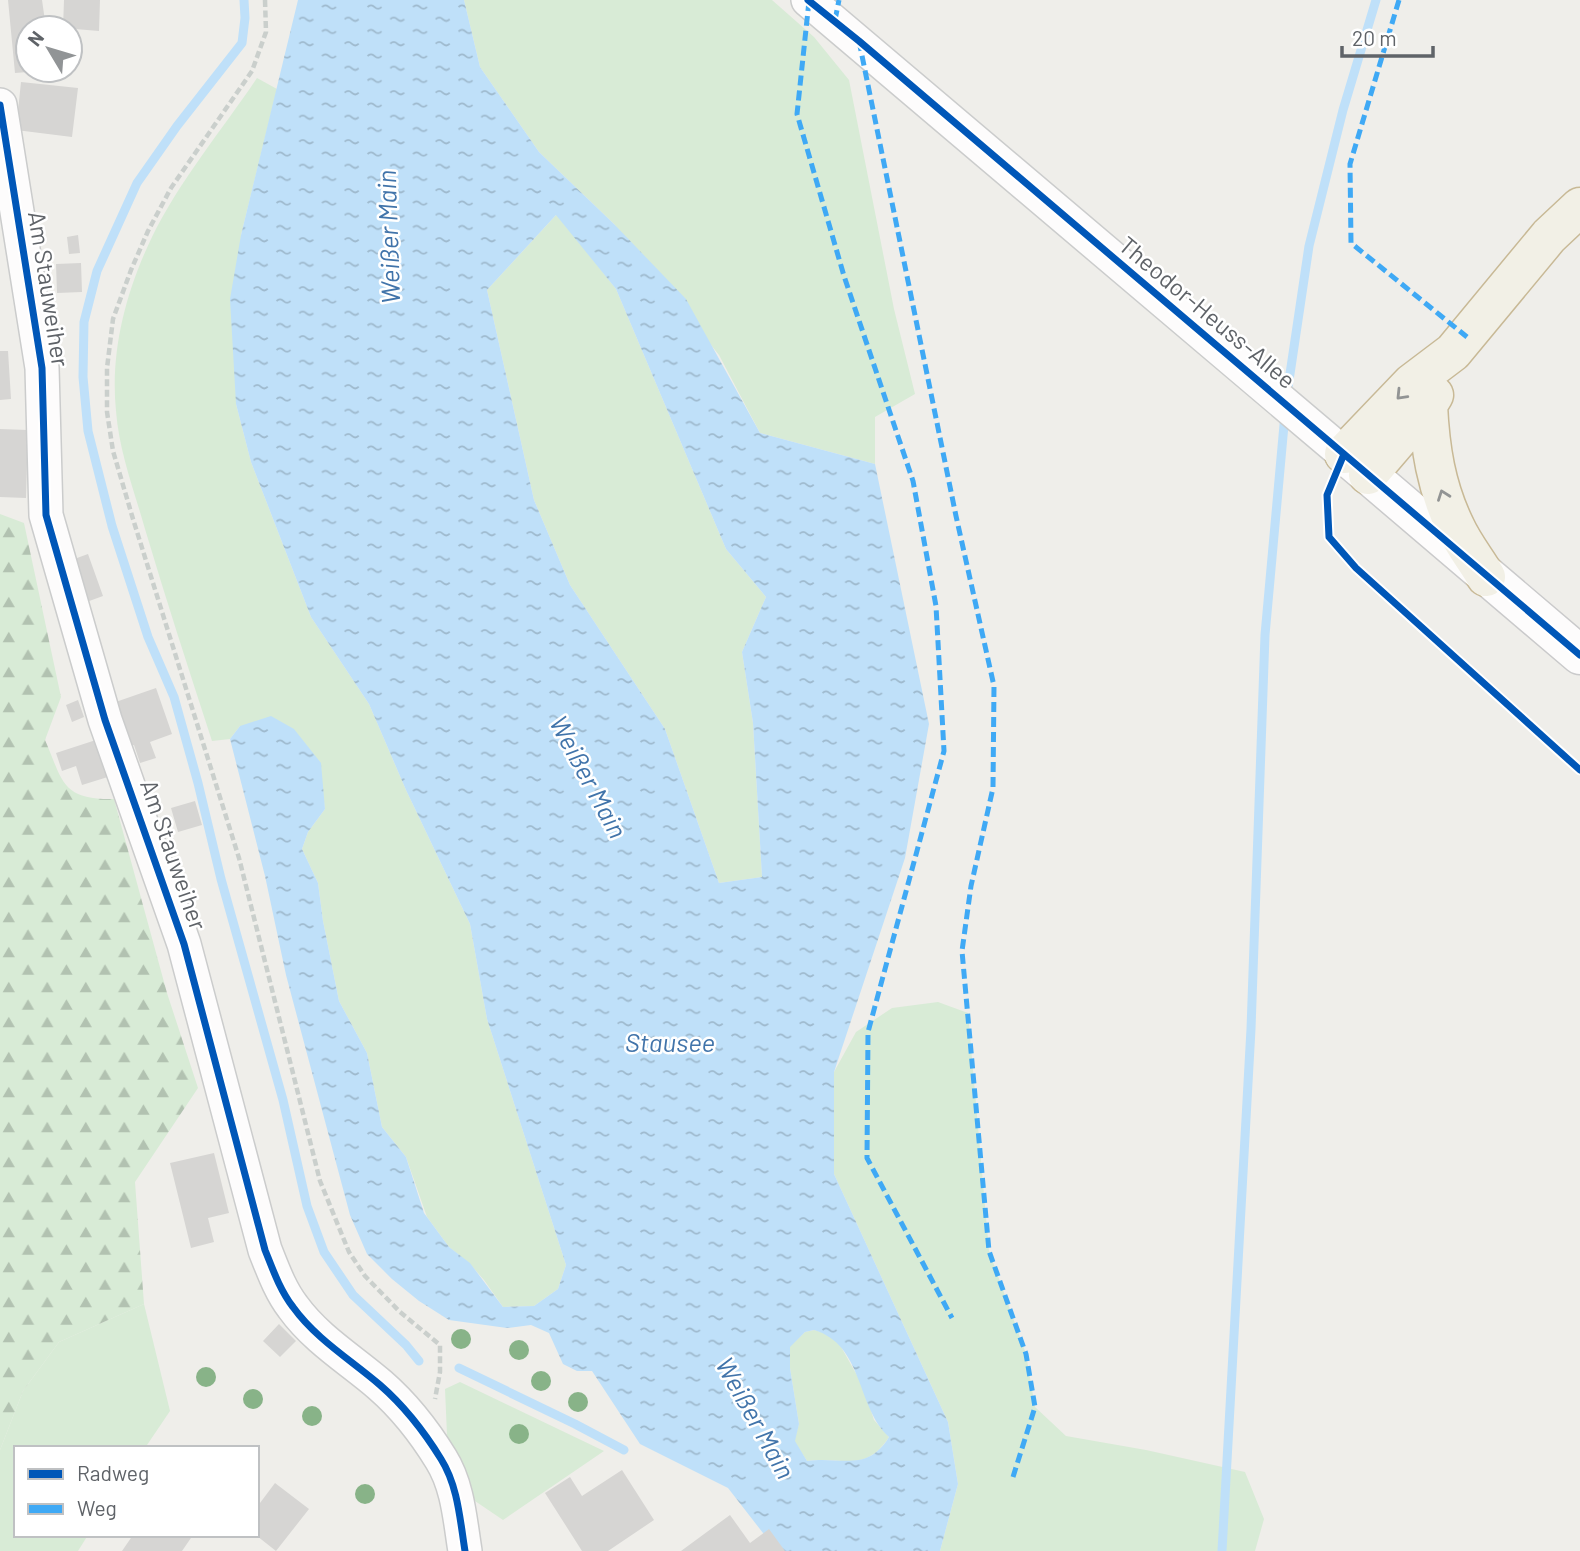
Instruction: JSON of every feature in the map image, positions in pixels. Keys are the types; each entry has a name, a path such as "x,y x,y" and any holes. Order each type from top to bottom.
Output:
{"highway":[{"path":"1356,465 1412,383 1453,352 1549,236 1580,207"},
{"path":"1453,352 1429,405 1430,443 1435,473 1455,527 1486,577"},
{"path":"1356,465 1429,405"}],"main road":[{"name":"Theodor-Heuss-Allee","path":"1356,465 1580,655"}],"street":[{"name":"Theodor-Heuss-Allee","path":"808,0 1356,465"},
{"name":"Am Stauweiher","path":"0,105 42,368 46,515 105,720 184,944 265,1250 279,1286 294,1308 316,1334 382,1387 418,1426 443,1461 458,1501 465,1551"}],"path":[{"path":"265,0 266,32 252,71 171,188 131,270 113,319 107,368 107,412 113,451 133,519 239,858 320,1181 349,1252 365,1276 400,1312 440,1345 440,1372 433,1407 418,1426"}],"green space":[{"path":"464,0 772,0 814,37 849,80 894,309 915,394 875,417 875,464 760,433 719,355 614,224 539,152 480,67"},
{"path":"257,78 277,89 241,235 236,404 251,462 311,617 369,704 406,790 470,924 487,1019 566,1265 558,1289 534,1306 503,1307 470,1264 449,1247 427,1217 406,1157 382,1127 367,1053 339,1001 318,883 302,849 308,832 325,809 322,787 240,726 230,739 212,741 153,556 120,441 115,366 122,322 135,279 152,237 175,195"},
{"path":"557,214 616,289 726,549 766,597 742,652 753,723 762,877 719,883 665,729 570,585 534,500 487,290"},
{"path":"0,514 24,523 61,697 45,740 61,777 74,792 84,796 114,799 167,993 198,1088 135,1182 144,1304 59,1342 23,1391 0,1450"},
{"path":"938,1002 968,1013 989,1251 1026,1354 1035,1407 1066,1436 1245,1472 1264,1519 1255,1551 940,1551 958,1484 948,1422 834,1174 834,1072 856,1032 892,1008"},
{"path":"144,1304 170,1411 146,1446 14,1446 14,1537 87,1537 78,1551 0,1551 0,1450 23,1391 59,1342"},
{"path":"814,1330 829,1334 840,1345 863,1386 874,1420 889,1437 871,1456 862,1460 807,1461 794,1441 799,1424 790,1368 790,1346 805,1332"},
{"path":"460,1382 604,1451 503,1520 475,1501 447,1435 445,1389"}],"water":[{"name":"Stausee","path":"298,0 464,0 480,67 539,152 614,224 686,299 760,433 875,464 929,724 905,858 834,1072 834,1174 948,1422 958,1484 940,1551 777,1551 728,1488 640,1444 592,1371 577,1371 563,1364 549,1333 531,1325 507,1328 449,1320 419,1301 367,1254 350,1215 286,975 265,876 230,739 240,726 271,716 294,729 321,763 325,809 308,832 302,849 318,883 339,1001 367,1053 382,1127 406,1157 424,1213 449,1247 470,1263 503,1307 534,1306 558,1289 566,1265 487,1019 470,924 406,790 369,704 311,617 251,462 236,404 230,299 241,235","holes":["556,215 616,289 726,549 766,597 742,652 753,723 762,877 719,883 665,729 570,585 534,500 487,290","814,1330 830,1338 842,1349 858,1378 870,1410 889,1437 872,1455 852,1461 807,1461 795,1441 799,1424 790,1368 790,1347 805,1332"]}],"building":[{"path":"8,0 42,0 44,14 14,14 14,63"},
{"path":"64,0 100,0 99,31 84,30 84,14 64,14"},
{"path":"21,84 78,88 72,137 16,130"},
{"path":"78,235 80,253 69,254 67,237"},
{"path":"81,263 82,292 57,293 56,264"},
{"path":"0,351 8,351 11,399 0,400"},
{"path":"0,429 28,430 26,498 0,497"},
{"path":"88,554 103,596 81,604 66,562"},
{"path":"156,688 172,734 150,742 156,758 140,763 134,745 122,749 107,705"},
{"path":"78,700 84,717 72,722 66,705"},
{"path":"99,739 111,776 82,785 76,766 62,771 56,753"},
{"path":"195,801 202,825 178,832 171,808"},
{"path":"214,1153 229,1213 208,1218 214,1242 191,1248 170,1163"},
{"path":"279,1324 296,1341 280,1357 263,1341"},
{"path":"622,1470 654,1520 608,1551 582,1551 545,1493 570,1477 582,1496"},
{"path":"275,1483 309,1509 276,1551 258,1537 259,1504"},
{"path":"730,1515 750,1543 769,1529 785,1551 681,1551"},
{"path":"132,1537 192,1537 182,1551 122,1551"}],"waterway":[{"path":"244,0 242,43 177,126 137,183 97,271 84,322 83,377 88,431 112,526 148,637 174,697 221,879 283,1100 307,1206 324,1252 353,1295 406,1345 419,1361"},
{"path":"1287,394 1309,246 1343,110 1376,0"},
{"path":"1222,1551 1251,1029 1265,635 1285,414"},
{"path":"459,1368 624,1450"}],"marked path":[{"path":"835,20 839,0"},
{"path":"1399,0 1350,164 1351,243 1467,337"},
{"path":"809,1 797,114 844,276 913,481 936,606 944,751 868,1032 867,1158 952,1318"},
{"path":"859,41 956,516 994,686 993,788 971,886 962,951 989,1251 1026,1354 1035,1407 1013,1477"}],"cycle path":[{"path":"808,0 1580,655"},
{"path":"0,105 42,368 46,515 105,720 184,944 265,1250 284,1294 302,1319 389,1393 435,1449 447,1469 455,1492 465,1551"},
{"path":"1344,454 1327,495 1329,537 1356,568 1580,770"}],"water label":[{"name":"Weißer Main","path":"389,237"},
{"name":"Weißer Main","path":"588,777"},
{"name":"Weißer Main","path":"755,1418"}]}
